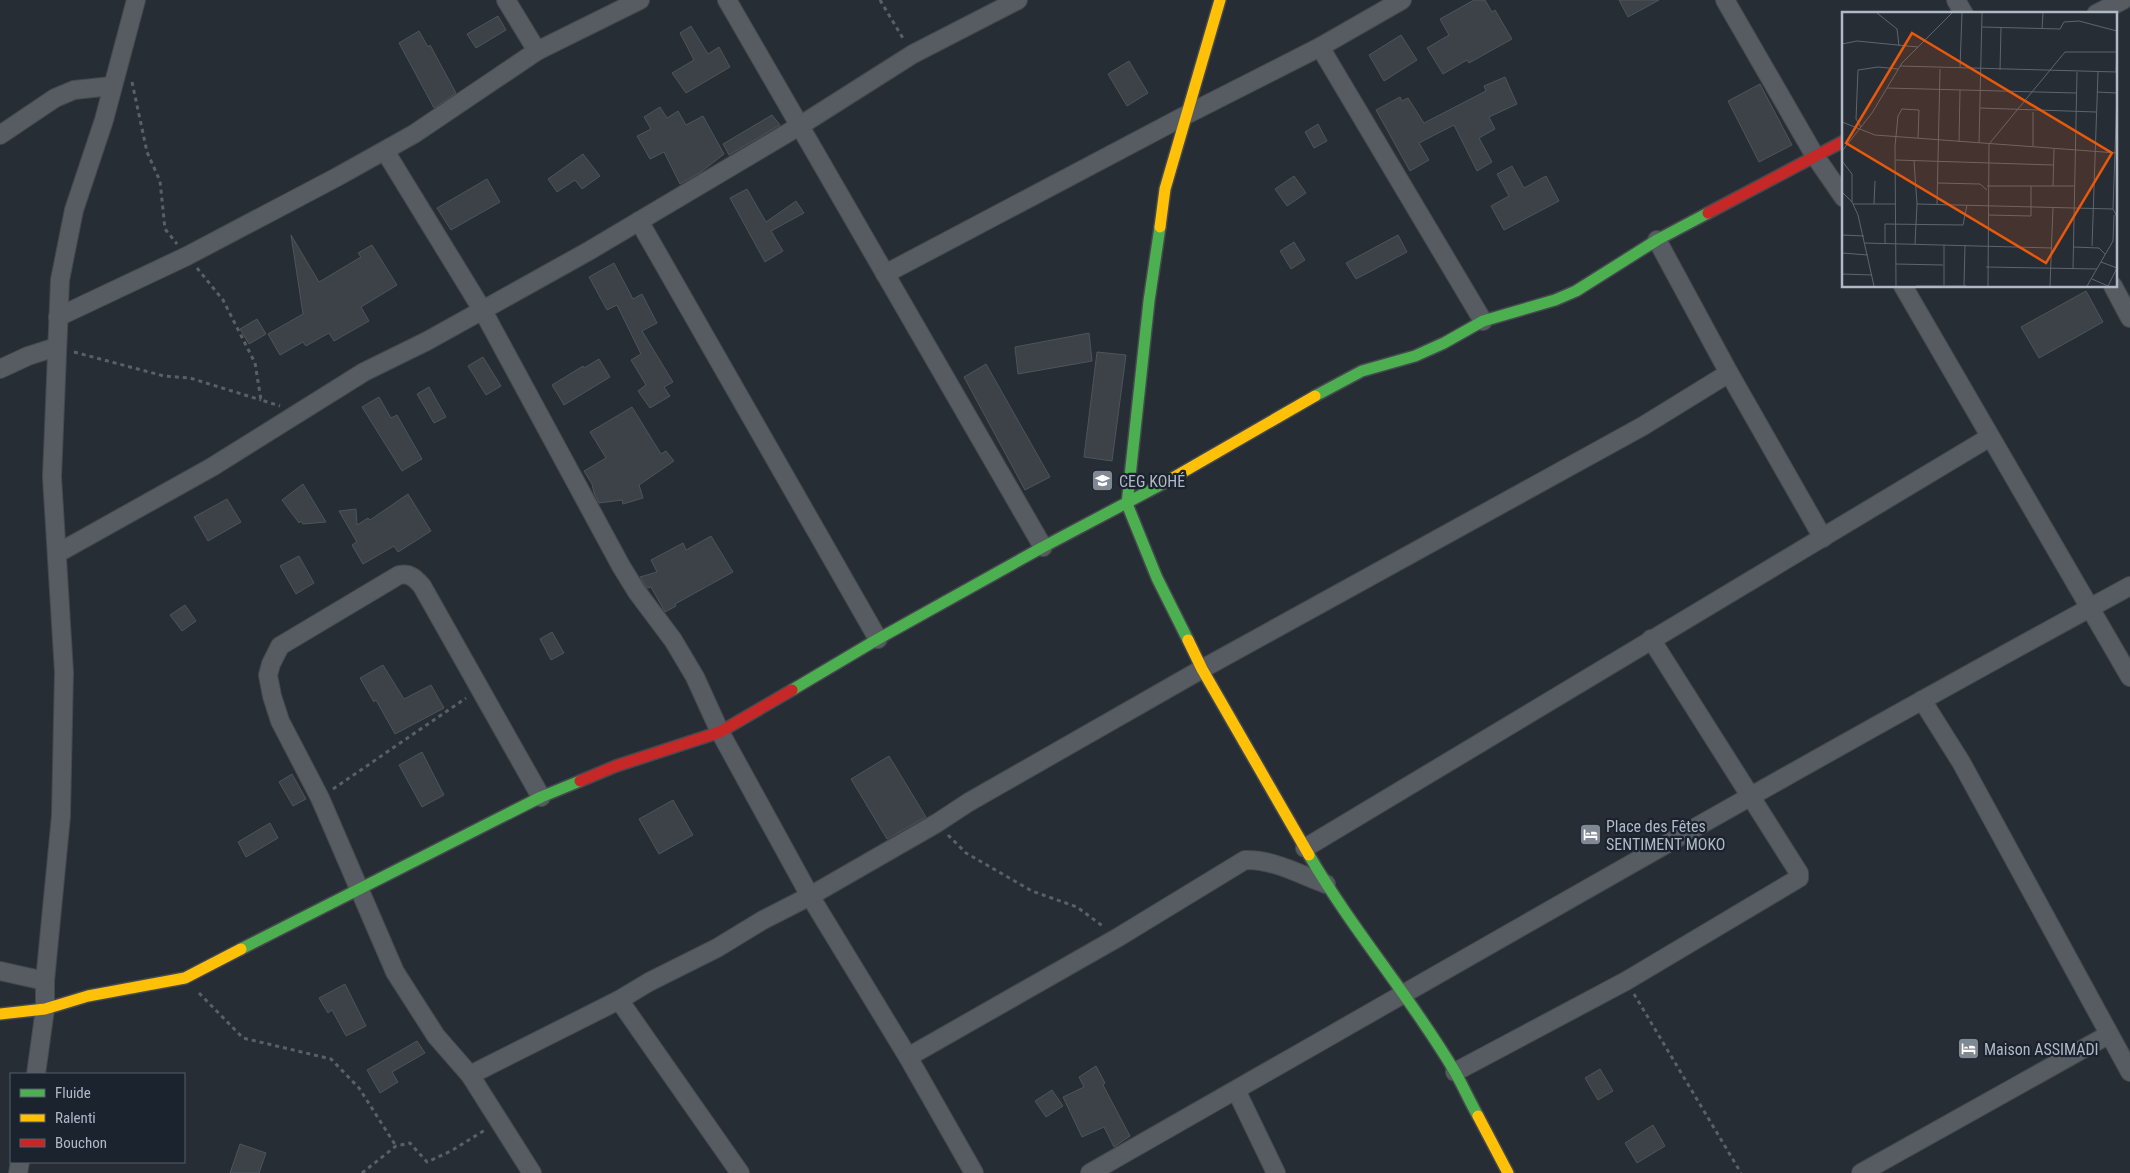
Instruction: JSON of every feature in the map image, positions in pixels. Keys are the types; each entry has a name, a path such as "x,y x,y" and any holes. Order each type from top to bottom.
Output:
{"street":[{"path":"36,1073 45,1008 45,982 61,816 64,672 52,476 60,280 74,210 104,120 136,0"},
{"path":"506,0 537,51"},
{"path":"58,317 187,256 385,151 464,101 537,51 640,0"},
{"path":"727,0 801,125 1043,547"},
{"path":"58,553 212,467 364,372 483,311 639,221 801,125 913,54 1018,0"},
{"path":"1220,0 1165,189 1149,301 1127,504 1157,578 1202,668 1326,884 1404,995 1455,1072 1508,1173"},
{"path":"885,274 1188,114 1320,48 1402,0"},
{"path":"1725,0 1815,156 1842,195"},
{"path":"1956,0 1963,12"},
{"path":"2100,12 2122,0"},
{"path":"1320,48 1483,321"},
{"path":"0,135 55,98 74,90 112,86"},
{"path":"0,1014 45,1008 88,996 185,978 541,797 616,766 720,732 878,638 1043,547 1127,504 1341,381 1362,371 1415,356 1444,343 1483,321 1555,300 1569,294 1657,240 1842,142"},
{"path":"385,151 483,311 637,592 673,640 695,677 720,732 810,896 908,1057 974,1173"},
{"path":"639,221 878,638"},
{"path":"1657,240 1729,373 1823,538"},
{"path":"1905,288 2130,677"},
{"path":"2114,288 2130,318"},
{"path":"0,369 28,356 56,347"},
{"path":"470,1074 620,1000 649,982 717,948 763,920 810,896 937,823 969,802 1202,668 1643,426 1729,373"},
{"path":"1305,848 1990,437"},
{"path":"532,1173 498,1122 470,1074 436,1036 395,972 320,798 280,720 272,696 268,675 280,646 399,575 405,574 413,577 422,586 541,797"},
{"path":"1090,1173 1750,796 2130,586"},
{"path":"1455,1072 1626,981 1797,880 1799,873 1651,639"},
{"path":"1922,700 1965,770 2108,1035 2130,1072"},
{"path":"908,1057 1117,938 1245,860 1256,860 1273,864 1326,884"},
{"path":"0,971 45,982"},
{"path":"620,1000 740,1173"},
{"path":"1861,1173 2108,1035"},
{"path":"1236,1090 1276,1173"}],"path":[{"path":"880,0 913,54"},
{"path":"131,76 147,152 160,181 165,229 223,300 255,363 262,400"},
{"path":"56,347 164,376 190,378 299,412"},
{"path":"320,798 481,688"},
{"path":"937,823 966,853 1032,891 1077,907 1117,938"},
{"path":"185,978 242,1038 331,1059 359,1088 396,1146"},
{"path":"1626,981 1741,1173"},
{"path":"362,1173 396,1146 410,1143 427,1162 452,1151 498,1122"}],"building":[{"path":"1474,0 1485,0 1492,12 1495,10 1512,39 1469,63 1467,60 1443,74 1427,48 1449,35 1440,19"},
{"path":"1619,0 1659,0 1628,17"},
{"path":"498,16 506,30 476,48 467,34"},
{"path":"691,26 708,54 719,47 730,67 686,93 672,73 694,60 680,33"},
{"path":"419,31 428,47 430,45 456,93 434,108 399,43"},
{"path":"1401,35 1417,60 1384,81 1369,55"},
{"path":"1129,61 1148,93 1127,106 1108,74"},
{"path":"1505,77 1517,104 1489,117 1495,129 1479,138 1492,162 1477,171 1454,125 1419,143 1429,160 1410,171 1376,110 1400,97 1402,101 1408,98 1424,123 1486,91 1484,86"},
{"path":"1760,84 1792,145 1759,162 1728,101"},
{"path":"660,107 667,118 678,111 686,125 703,116 724,154 701,172 680,184 664,152 650,159 637,136 651,129 644,117"},
{"path":"772,115 780,125 729,155 723,144"},
{"path":"1318,124 1327,141 1314,148 1305,132"},
{"path":"583,154 600,176 582,189 575,180 557,192 548,179"},
{"path":"1512,166 1524,188 1546,176 1559,201 1504,230 1491,206 1509,196 1497,174"},
{"path":"1294,176 1306,193 1287,206 1275,189"},
{"path":"487,179 500,202 451,230 437,208"},
{"path":"747,189 766,222 796,201 804,213 771,231 783,251 765,262 730,198"},
{"path":"291,235 319,282 361,257 358,253 372,245 397,285 361,307 369,321 334,341 329,333 306,346 303,342 280,355 268,334 303,314"},
{"path":"1398,235 1407,252 1356,279 1346,263"},
{"path":"1294,242 1305,260 1291,269 1280,251"},
{"path":"614,263 633,299 642,294 657,323 642,331 673,382 664,387 670,396 650,408 638,391 646,385 631,360 641,354 617,305 607,310 589,277"},
{"path":"2086,291 2103,322 2039,358 2021,327"},
{"path":"257,319 266,334 249,344 240,329"},
{"path":"1089,333 1092,361 1018,374 1015,347"},
{"path":"1097,352 1126,355 1112,461 1084,457"},
{"path":"483,357 501,386 486,395 468,366"},
{"path":"599,359 610,377 564,405 552,385 583,366 584,368"},
{"path":"986,364 1050,477 1025,490 964,377"},
{"path":"429,387 446,417 434,423 417,394"},
{"path":"379,397 391,418 397,415 422,459 402,471 362,407"},
{"path":"632,407 661,454 666,451 674,461 639,485 643,498 623,504 622,500 599,503 592,484 584,471 606,458 590,432"},
{"path":"303,484 326,522 303,524 301,521 299,523 282,500"},
{"path":"408,494 431,531 398,552 394,546 363,564 352,545 357,542 339,511 356,509 357,525 368,518 370,520"},
{"path":"227,499 241,522 208,541 194,517"},
{"path":"711,536 733,572 675,604 676,606 665,612 651,587 647,588 640,577 657,572 651,560 683,543 686,550"},
{"path":"299,556 314,583 296,594 280,566"},
{"path":"185,605 196,621 182,631 170,615"},
{"path":"552,632 564,653 551,660 540,639"},
{"path":"383,665 404,699 431,685 444,708 395,734 376,700 374,702 360,678"},
{"path":"422,752 444,795 422,807 399,765"},
{"path":"889,756 926,817 887,839 851,779"},
{"path":"292,774 306,799 293,806 279,782"},
{"path":"673,800 693,835 659,854 639,819"},
{"path":"270,823 278,838 246,857 238,842"},
{"path":"345,984 366,1026 346,1036 332,1010 328,1013 319,998"},
{"path":"417,1041 425,1053 392,1072 398,1082 380,1093 367,1070"},
{"path":"1096,1066 1105,1083 1103,1085 1130,1136 1114,1147 1104,1127 1082,1137 1063,1097 1084,1087 1079,1077"},
{"path":"1600,1069 1613,1091 1598,1100 1585,1078"},
{"path":"1052,1090 1063,1106 1046,1117 1035,1101"},
{"path":"1653,1125 1665,1146 1637,1163 1625,1143"},
{"path":"240,1144 266,1153 259,1173 230,1173"}],"traffic: fast":[{"path":"1315,396 1362,371 1415,356 1444,343 1483,321 1555,300 1576,291 1657,240 1708,213"},
{"path":"1160,227 1149,301 1127,504 1157,578 1188,640"},
{"path":"792,690 878,639 1043,547 1164,483"},
{"path":"241,949 541,797 580,781"},
{"path":"1309,855 1344,910 1438,1044 1478,1116"}],"traffic: slow":[{"path":"1160,227 1165,189 1220,0"},
{"path":"1164,483 1315,396"},
{"path":"1188,640 1202,669 1309,855"},
{"path":"0,1014 45,1009 88,996 185,978 241,949"},
{"path":"1478,1116 1508,1173"}],"traffic: jam":[{"path":"1708,213 1842,142"},
{"path":"580,781 616,766 720,732 792,690"}],"place":[{"name":"CEG KOHÉ","path":"1103,481"},
{"name":"Place des Fêtes SENTIMENT MOKO","path":"1590,835"},
{"name":"Maison ASSIMADI","path":"1968,1049"}]}
